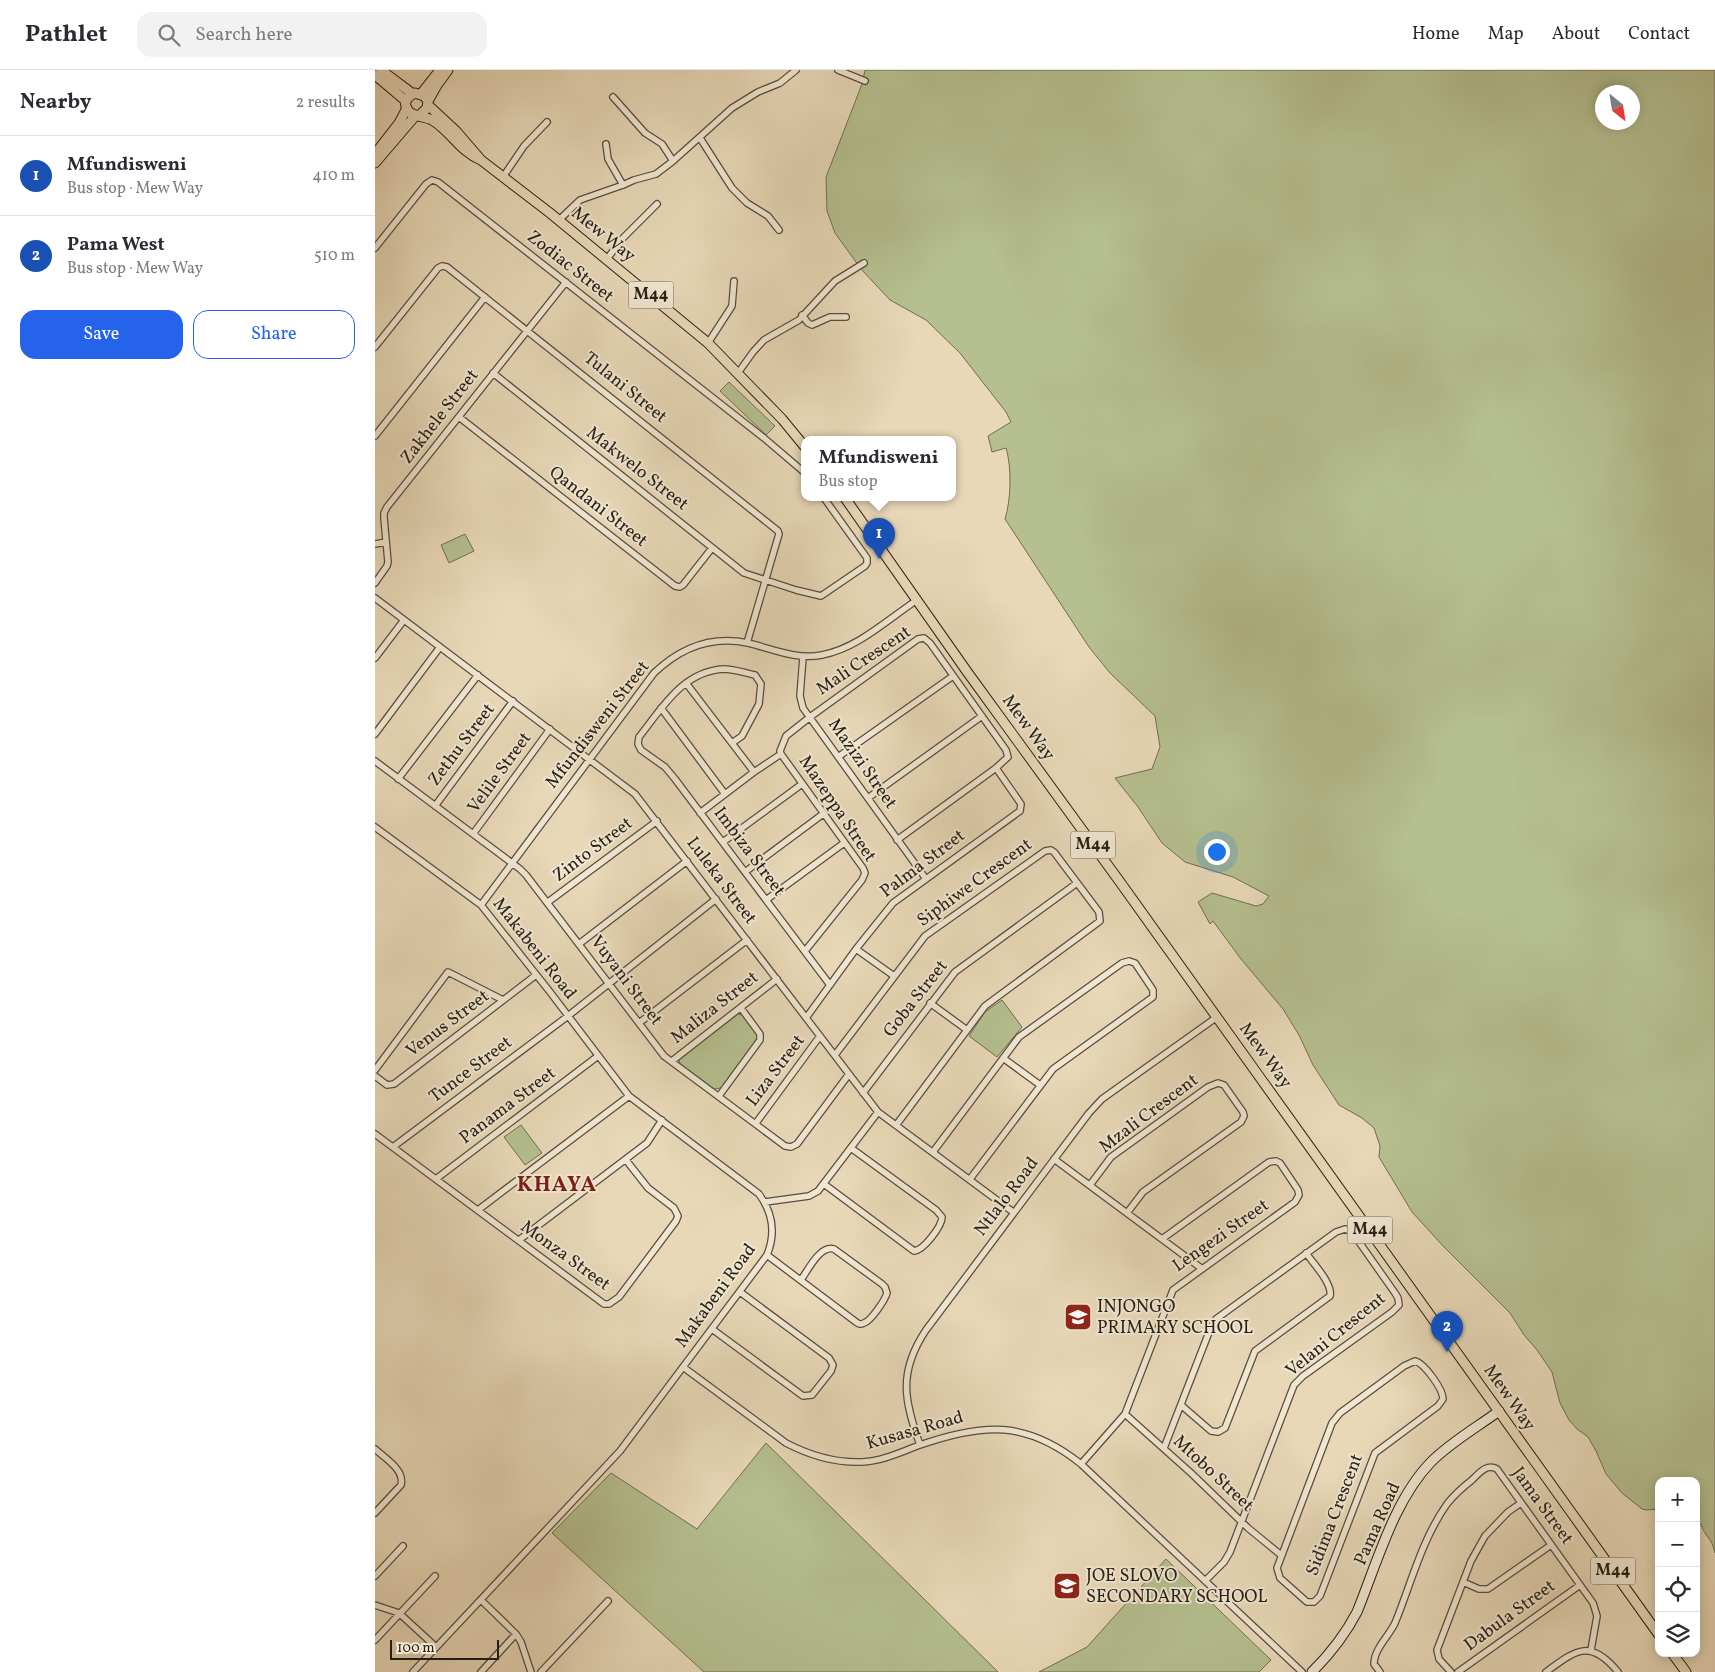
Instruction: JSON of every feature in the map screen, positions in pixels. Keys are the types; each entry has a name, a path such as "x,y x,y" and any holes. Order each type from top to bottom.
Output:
{"main road":[{"name":"Mew Way","path":"381,70 412,99"},
{"path":"375,154 399,123 412,99 440,70"},
{"path":"375,163 418,115 425,111 448,70"},
{"name":"Mew Way","path":"375,75 412,99 428,103 481,160 559,220 708,343 782,419 801,442"},
{"name":"Mew Way","path":"412,99 410,113 431,119 470,155 481,160"},
{"name":"Mew Way","path":"847,501 1655,1628"},
{"path":"1675,1657 1686,1672"}],"street":[{"path":"559,220 579,200 633,180 656,174 700,138 732,108 758,92 780,82 795,70"},
{"path":"837,70 865,81"},
{"path":"613,97 645,134 662,144 673,161"},
{"path":"503,177 524,146 547,122"},
{"path":"700,138 731,188 747,203 768,216 779,230"},
{"path":"607,144 608,159 623,185"},
{"name":"Zodiac Street","path":"375,248 426,184 436,180 801,470"},
{"path":"607,259 622,239 657,204"},
{"path":"738,373 764,340 794,323 835,281 864,263"},
{"name":"Tulani Street","path":"375,347 440,266 447,267 527,330 777,529 779,534 747,643"},
{"path":"708,343 732,306 734,281"},
{"name":"Zakhele Street","path":"375,583 387,566 384,513 387,508 566,282"},
{"path":"375,436 485,297"},
{"path":"802,316 812,325 830,317 846,317"},
{"name":"Makwelo Street","path":"493,373 744,573 766,580"},
{"name":"Qandani Street","path":"459,417 675,586 683,586 712,548"},
{"path":"766,580 821,596 867,564 867,558 826,501"},
{"path":"375,544 386,542"},
{"name":"Luleka Street","path":"375,598 590,758 635,794 878,1112 897,1124 1013,1212"},
{"name":"Mfundisweni Street","path":"481,905 654,673 668,660 702,644 725,641 747,643 771,651 803,657 822,655 852,645 917,600"},
{"path":"375,658 404,620"},
{"name":"Mali Crescent","path":"781,754 780,751 786,736 810,716 918,639 925,638 1008,754 1006,760 897,840"},
{"path":"375,734 440,647"},
{"name":"Mazizi Street","path":"803,657 800,696 803,708 925,880"},
{"path":"725,794 661,708 678,688 698,675 725,669 755,676 761,684 759,704 742,736 732,743"},
{"path":"398,779 478,675"},
{"path":"838,757 953,676"},
{"path":"686,683 754,772"},
{"name":"Zethu Street","path":"435,806 513,701"},
{"name":"Imbiza Street","path":"661,708 639,737 638,744 641,750 665,767 830,985"},
{"path":"868,798 982,716"},
{"name":"Velile Street","path":"473,834 550,729"},
{"path":"700,813 781,754"},
{"name":"Mazeppa Street","path":"781,754 863,868 865,874 805,951"},
{"name":"Vuyani Street","path":"375,761 526,875 664,1056 785,1146 794,1146 849,1074"},
{"name":"Palma Street","path":"806,1018 889,907 1020,811 1021,804 995,768"},
{"path":"723,842 802,784"},
{"path":"745,872 823,814"},
{"name":"Zinto Street","path":"547,902 657,821"},
{"name":"Makabeni Road","path":"375,827 481,905 629,1096 751,1188 765,1202 770,1212 773,1234 767,1255 620,1451 413,1672"},
{"path":"766,900 844,843"},
{"name":"Siphiwe Crescent","path":"835,1055 925,936 1045,851 1051,850 1054,852 1099,912 1100,922 989,1002 897,1124"},
{"path":"579,944 687,861"},
{"name":"Goba Street","path":"863,1093 930,1003 960,967 1077,883"},
{"name":"Tunce Street","path":"393,1148 568,1016 716,899"},
{"path":"639,1023 747,940"},
{"path":"856,949 894,976"},
{"path":"933,1152 1019,1038 1122,963 1129,960 1135,963 1153,990 1153,997 1053,1069 970,1179"},
{"path":"375,1070 448,972 503,1000"},
{"name":"Venus Street","path":"375,1076 387,1085 394,1084 536,975"},
{"name":"Maliza Street","path":"672,1061 777,979"},
{"path":"930,1003 967,1030"},
{"path":"719,1096 760,1040 760,1034 741,1008"},
{"name":"Ntlalo Road","path":"920,1445 908,1409 906,1396 911,1356 926,1330 1089,1113 1103,1099 1217,1017"},
{"name":"Liza Street","path":"755,1123 820,1036"},
{"name":"Panama Street","path":"437,1179 598,1056"},
{"path":"1003,1058 1040,1085"},
{"name":"Mzali Crescent","path":"1090,1185 1111,1158 1208,1087 1218,1083 1224,1085 1243,1112 1244,1116 1241,1122 1143,1192 1127,1213"},
{"path":"478,1210 629,1096"},
{"path":"765,1202 809,1196 818,1191 878,1112"},
{"path":"519,1240 647,1143 662,1120"},
{"name":"Monza Street","path":"375,1134 600,1302 609,1304 615,1302 676,1222 678,1216 674,1208 649,1188 626,1160"},
{"path":"824,1184 917,1251 923,1247 941,1223 942,1217 936,1210 851,1148"},
{"path":"1054,1159 1201,1268"},
{"name":"Lengezi Street","path":"1081,1464 1125,1414 1170,1294 1176,1286 1298,1199 1299,1195 1296,1186 1280,1163 1272,1161 1264,1164 1162,1239"},
{"name":"Velani Crescent","path":"1164,1448 1211,1326 1216,1319 1340,1229 1349,1230 1399,1298 1399,1305 1294,1384 1228,1556 1205,1581"},
{"path":"767,1255 859,1324 869,1320 887,1293 882,1284 830,1248 823,1251 801,1280"},
{"path":"1181,1405 1211,1430 1218,1432 1225,1428 1255,1351 1330,1296 1329,1285 1306,1254"},
{"path":"712,1329 803,1396 812,1395 831,1371 833,1365 829,1358 740,1292"},
{"name":"Sidima Crescent","path":"1415,1361 1419,1362 1441,1391 1443,1399 1438,1406 1375,1453 1317,1600 1307,1602 1280,1578 1277,1568 1281,1555 1335,1418 1404,1366 1415,1361"},
{"name":"Kusasa Road","path":"683,1367 786,1443 800,1451 816,1456 846,1462 863,1462 892,1456 920,1445 970,1430 993,1428 1032,1435 1058,1447 1081,1464 1302,1672"},
{"name":"Pama Road","path":"1312,1672 1331,1651 1357,1612 1399,1507 1411,1487 1437,1457 1499,1411"},
{"name":"Mtobo Street","path":"1125,1414 1164,1448 1248,1528 1281,1555"},
{"path":"375,1449 401,1473 403,1479 401,1485 375,1513"},
{"name":"Jama Street","path":"1380,1672 1374,1664 1376,1655 1393,1628 1425,1546 1449,1503 1478,1473 1491,1467 1497,1469 1593,1603 1596,1611 1591,1650"},
{"path":"1451,1672 1439,1659 1437,1650 1471,1561 1485,1536 1521,1503"},
{"path":"1463,1582 1479,1589 1488,1589 1551,1545"},
{"path":"375,1576 403,1546"},
{"path":"375,1640 435,1576"},
{"name":"Dabula Street","path":"1458,1672 1580,1585"},
{"path":"481,1600 516,1634 521,1642 531,1672"},
{"path":"541,1672 608,1601"},
{"path":"375,1605 399,1614 437,1647"},
{"path":"481,1672 516,1634"},
{"path":"1546,1672 1571,1655 1591,1650 1605,1658 1618,1672"}],"green space":[{"path":"865,70 1715,70 1715,1553 1712,1543 1700,1524 1700,1477 1655,1477 1655,1509 1647,1510 1642,1509 1622,1493 1606,1474 1588,1437 1569,1420 1560,1403 1552,1372 1537,1350 1524,1335 1510,1313 1412,1212 1379,1157 1380,1146 1374,1128 1362,1118 1339,1105 1313,1065 1299,1035 1283,1009 1241,959 1213,921 1210,924 1198,902 1212,893 1256,906 1263,904 1269,896 1233,877 1185,862 1162,843 1138,807 1115,778 1152,769 1160,747 1155,716 1110,673 1089,647 1005,519 1009,503 1010,484 1008,456 1006,448 992,452 988,436 1011,422 1006,412 960,353 926,320 890,300 861,269 835,233 827,211 826,177 862,84"},
{"path":"729,382 775,426 766,435 720,391"},
{"path":"465,534 474,551 449,563 441,545"},
{"path":"1002,1000 1022,1027 997,1057 969,1036 985,1012"},
{"path":"738,1014 743,1015 757,1033 758,1039 721,1088 714,1089 680,1064 679,1059"},
{"path":"521,1125 542,1153 525,1165 504,1137"},
{"path":"766,1443 998,1672 704,1672 552,1533 611,1473 697,1529"},
{"path":"1166,1559 1271,1660 1259,1672 1039,1672 1087,1647"}],"place":[{"name":"Mfundisweni","path":"879,559"},
{"name":"INJONGO PRIMARY SCHOOL","path":"1078,1317"},
{"name":"Pama West","path":"1447,1352"},
{"name":"JOE SLOVO SECONDARY SCHOOL","path":"1067,1586"}],"district":[{"name":"KHAYA","path":"557,1185"}]}
